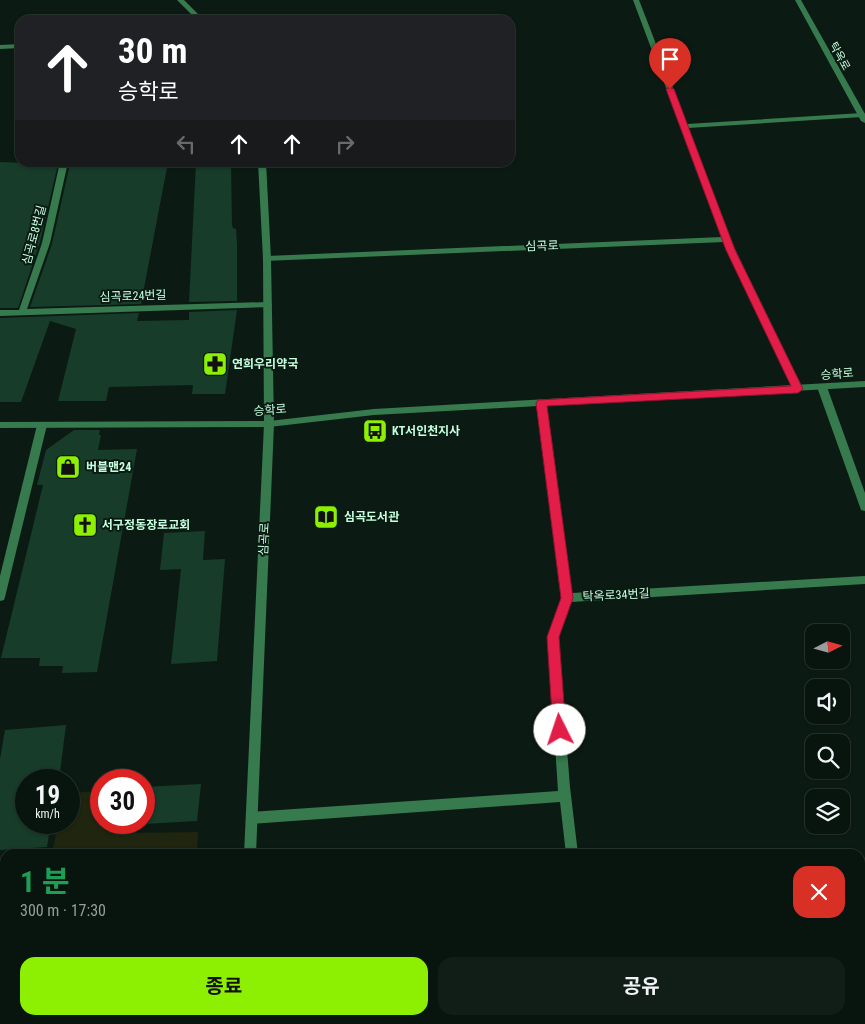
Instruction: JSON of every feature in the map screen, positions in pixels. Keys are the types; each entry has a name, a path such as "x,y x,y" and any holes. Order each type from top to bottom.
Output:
{"street":[{"path":"180,0 196,15"},
{"path":"636,0 727,239 798,389"},
{"name":"탁옥로","path":"798,0 864,117"},
{"path":"0,47 15,46"},
{"path":"683,126 864,117"},
{"name":"심곡로8번길","path":"22,312 46,243 63,167"},
{"name":"심곡로","path":"250,849 269,424 267,259 262,167"},
{"name":"심곡로","path":"267,259 727,239"},
{"name":"심곡로24번길","path":"0,313 268,305"},
{"name":"승학로","path":"0,425 269,424 374,412 865,384"},
{"path":"822,387 865,507"},
{"path":"542,403 567,598"},
{"path":"0,597 42,425"},
{"name":"탁옥로34번길","path":"571,849 565,796 553,637 567,598 865,580"},
{"path":"252,818 565,796"}],"green space":[{"path":"80,792 90,792 90,834 198,832 197,849 53,849 56,834 80,834"}],"building":[{"path":"0,162 15,163 15,167 57,167 40,242 18,308 0,308"},
{"path":"69,167 167,167 141,304 30,307 52,244"},
{"path":"196,167 231,167 232,225 236,229 237,244 237,301 189,302"},
{"path":"237,310 225,394 192,394 193,385 109,387 106,401 58,401 76,329 50,321 21,402 0,402 0,318 139,313 137,321 189,320 189,312"},
{"path":"74,430 100,430 98,450 137,449 97,672 62,673 63,666 39,666 40,658 1,658 43,485 37,485 46,450"},
{"path":"205,531 203,560 225,559 217,661 171,664 181,569 160,570 164,533"},
{"path":"66,725 60,769 15,769 15,834 49,834 47,847 0,849 0,759 5,730"},
{"path":"201,784 197,821 155,823 155,786"}],"place":[{"name":"연희우리약국","path":"215,364"},
{"name":"KT서인천지사","path":"375,431"},
{"name":"버블맨24","path":"68,467"},
{"name":"심곡도서관","path":"326,517"},
{"name":"서구정동장로교회","path":"85,525"}],"route":[{"path":"560,730 553,637 567,598 542,403 798,389 731,250 670,89"}]}
